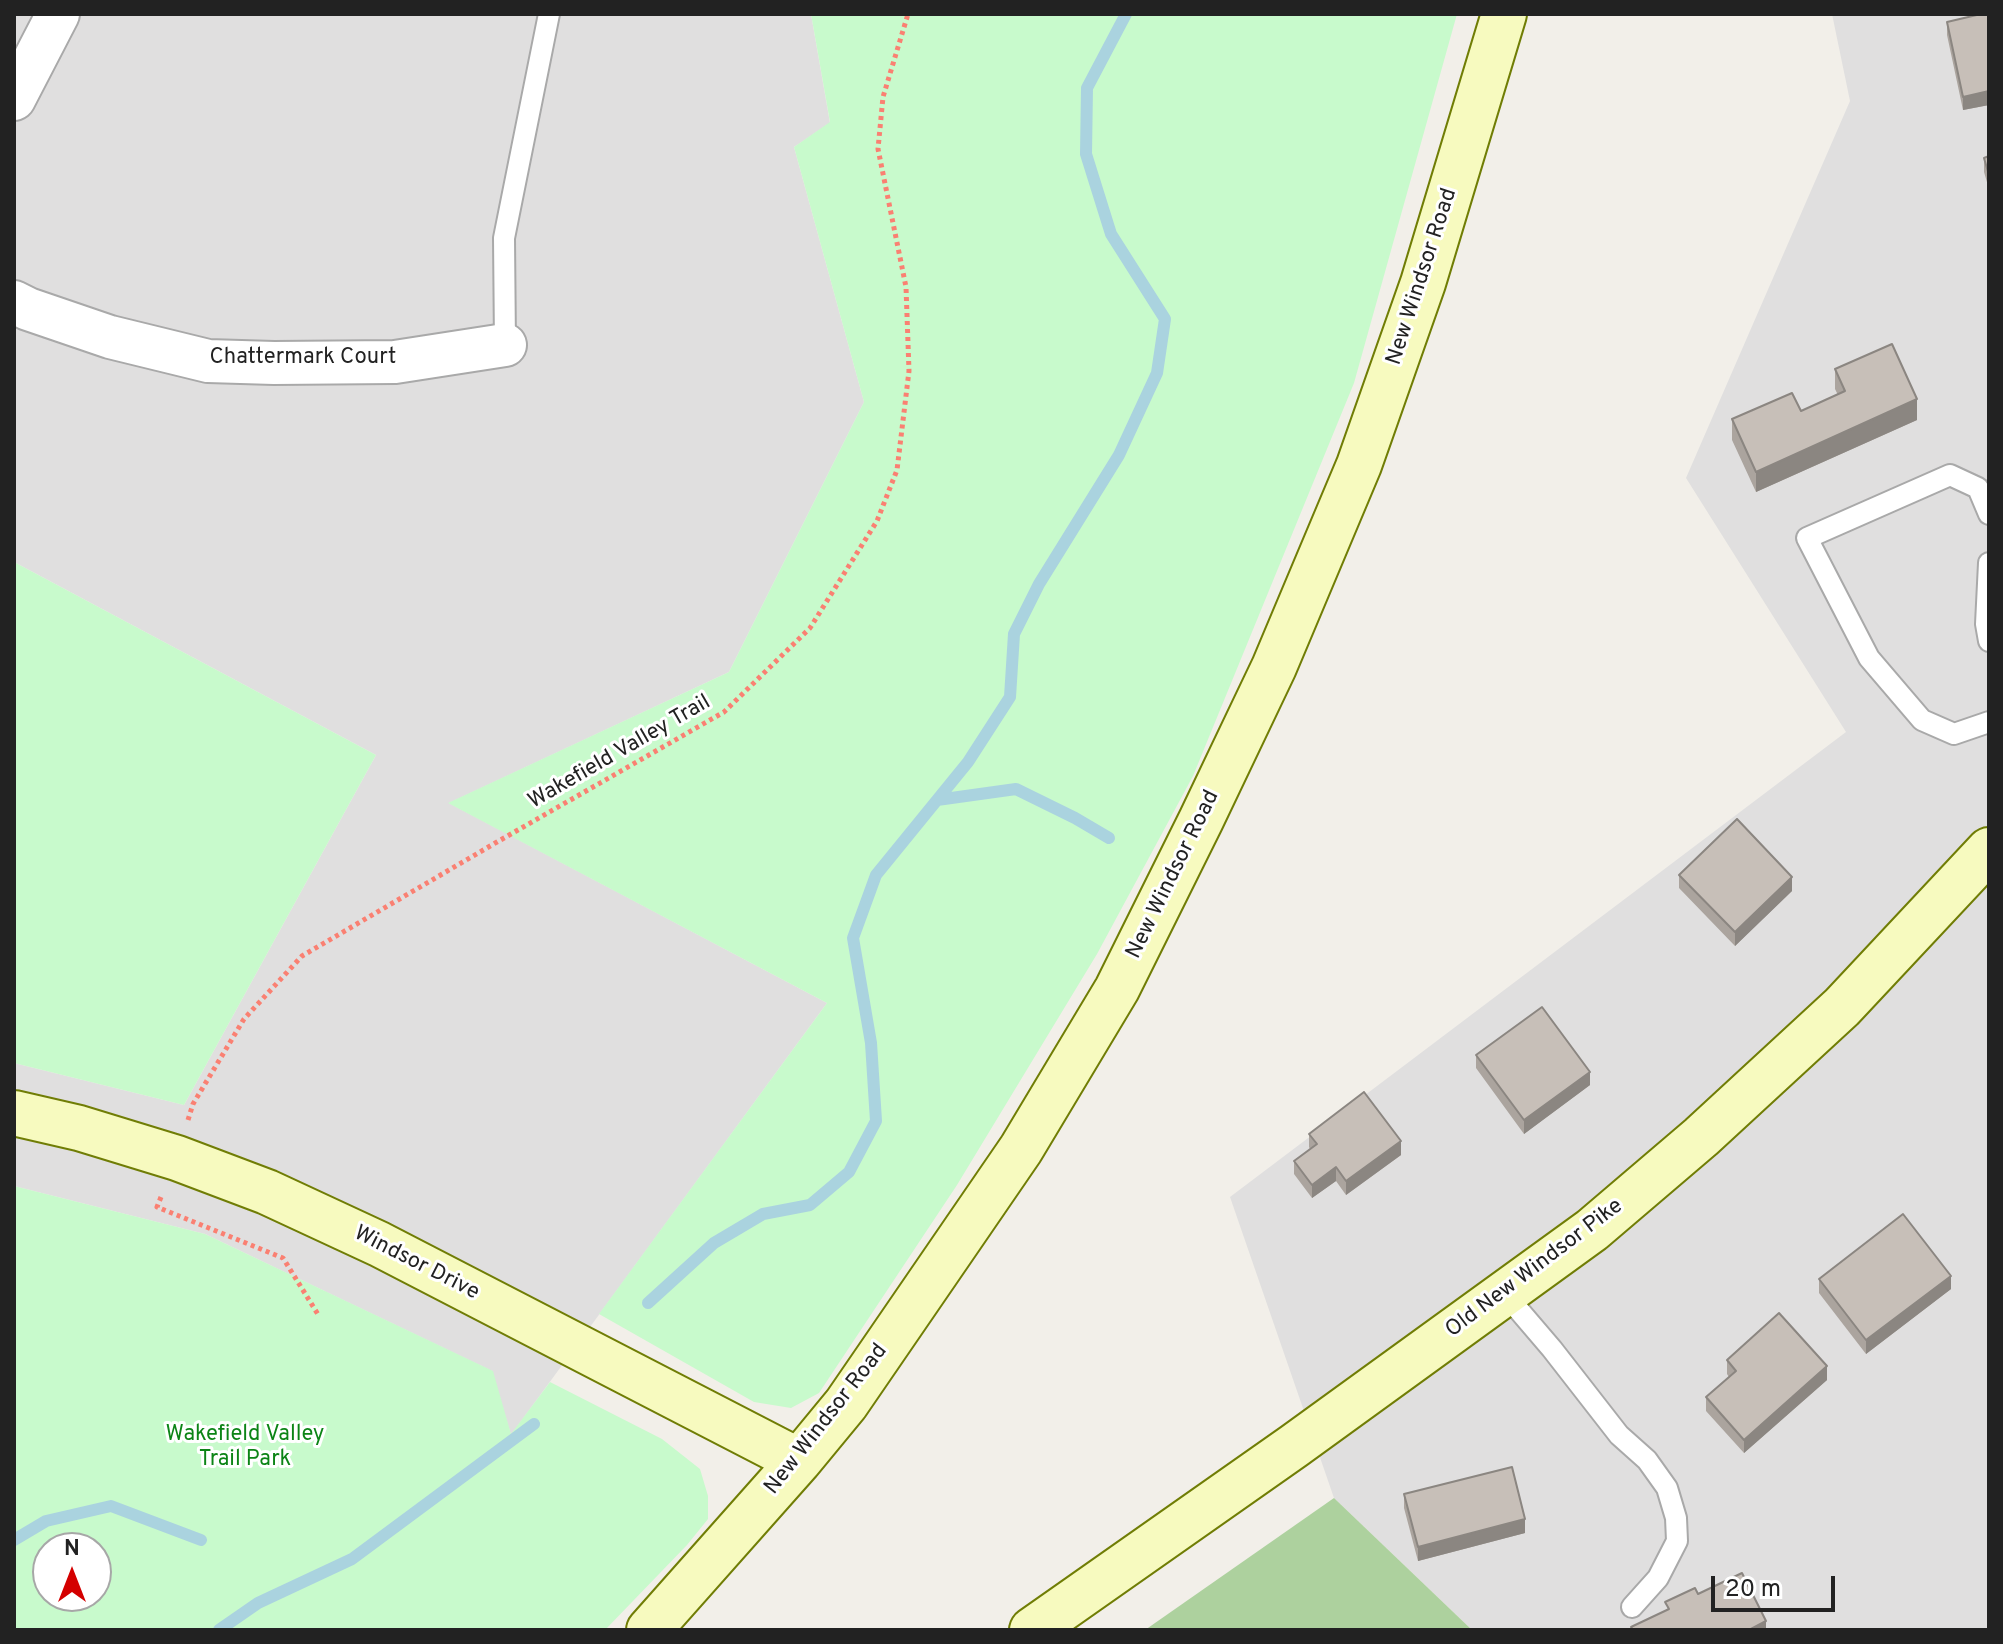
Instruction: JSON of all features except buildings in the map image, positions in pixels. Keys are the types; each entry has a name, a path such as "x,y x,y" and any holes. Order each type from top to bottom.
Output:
{"street":[{"path":"14,99 58,14"},
{"name":"New Windsor Road","path":"649,1630 846,1404 1021,1149 1117,989 1274,667 1359,465 1423,283 1504,14"},
{"name":"Chattermark Court","path":"14,302 110,337 208,361 395,362 505,345"},
{"name":"Old New Windsor Pike","path":"1032,1630 1294,1446 1592,1230 1769,1076 1842,1007 1989,850"},
{"name":"Windsor Drive","path":"14,1113 79,1128 177,1158 267,1192 379,1244 799,1461"}],"lane":[{"path":"505,345 504,238 549,14"},
{"path":"1989,514 1978,488 1950,475 1807,538 1869,658 1922,720 1954,734 1989,722"},
{"path":"1989,563 1986,624 1989,641"},
{"path":"1505,1294 1619,1435 1647,1460 1667,1488 1676,1518 1677,1541 1658,1578 1632,1607"}],"path":[{"name":"Wakefield Valley Trail","path":"319,1316 283,1258 157,1207 177,1158 193,1104 244,1019 302,956 724,712 810,628 877,521 897,470 909,371 906,287 878,149 883,97 908,14"}],"shaded area":[{"path":"14,14 811,14 830,123 794,147 864,402 729,672 449,803 827,1003 511,1435 492,1371 205,1234 14,1186 14,1063 184,1105 376,755 14,562"},
{"path":"1832,14 1989,14 1989,1630 1472,1630 1334,1498 1230,1197 1846,732 1686,478 1850,101"}],"green space":[{"path":"811,14 1457,14 1354,383 1193,776 1097,954 957,1185 819,1393 791,1408 754,1402 599,1314 827,1003 448,803 729,672 864,402 794,147 830,122"},
{"path":"14,562 376,755 184,1105 14,1063"},
{"name":"Wakefield Valley Trail Park","path":"14,1186 205,1234 493,1371 511,1434 550,1382 662,1439 700,1469 708,1496 708,1519 605,1630 14,1630"},
{"path":"1334,1498 1472,1630 1145,1630"}],"waterway":[{"path":"648,1303 714,1243 763,1214 810,1205 849,1172 876,1121 871,1043 853,938 876,875 968,762 1010,697 1014,634 1039,584 1119,455 1157,373 1165,319 1111,234 1086,154 1087,88 1126,14"},
{"path":"937,800 1016,789 1109,838"},
{"path":"219,1630 258,1603 352,1559 534,1424"},
{"path":"14,1540 46,1521 111,1506 201,1540"}]}
